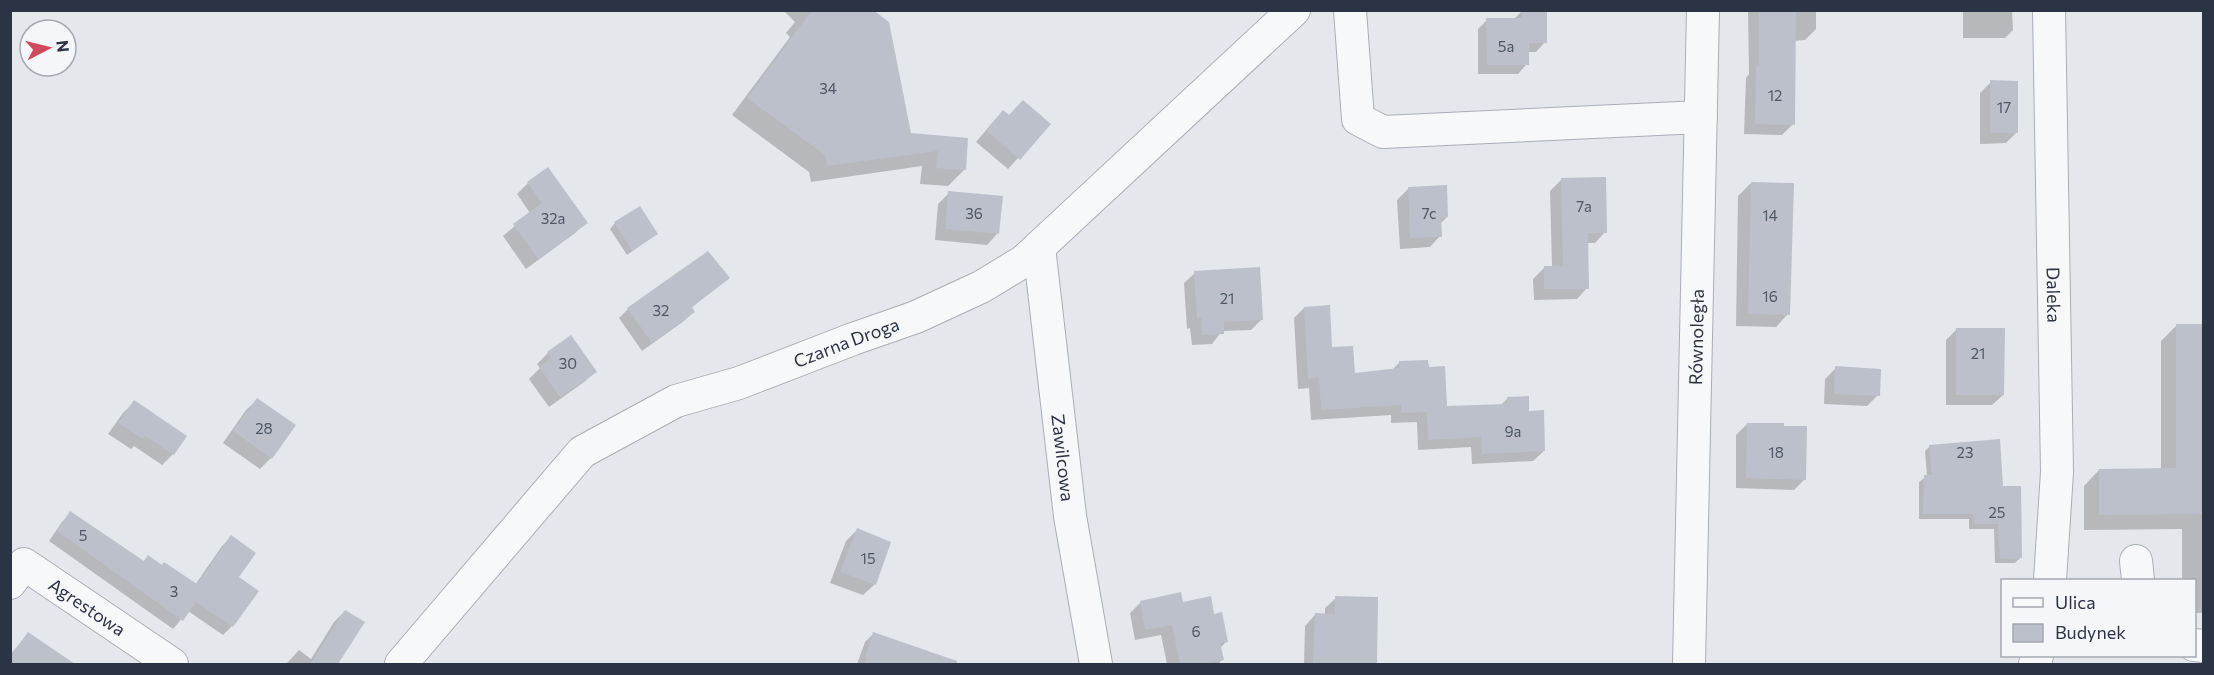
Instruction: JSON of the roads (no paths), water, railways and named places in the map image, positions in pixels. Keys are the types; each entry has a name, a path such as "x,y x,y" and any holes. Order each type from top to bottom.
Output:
{"street":[{"name":"Czarna Droga","path":"400,664 582,452 676,401 739,383 916,317 981,287 1024,261 1294,10"},
{"path":"1350,10 1358,119 1383,132 1701,117"},
{"name":"Równoległa","path":"1689,664 1703,10"},
{"name":"Daleka","path":"2049,10 2057,472 2050,579"},
{"name":"Zawilcowa","path":"1039,247 1070,516 1096,664"},
{"name":"Agrestowa","path":"10,583 24,564 172,664"}]}
